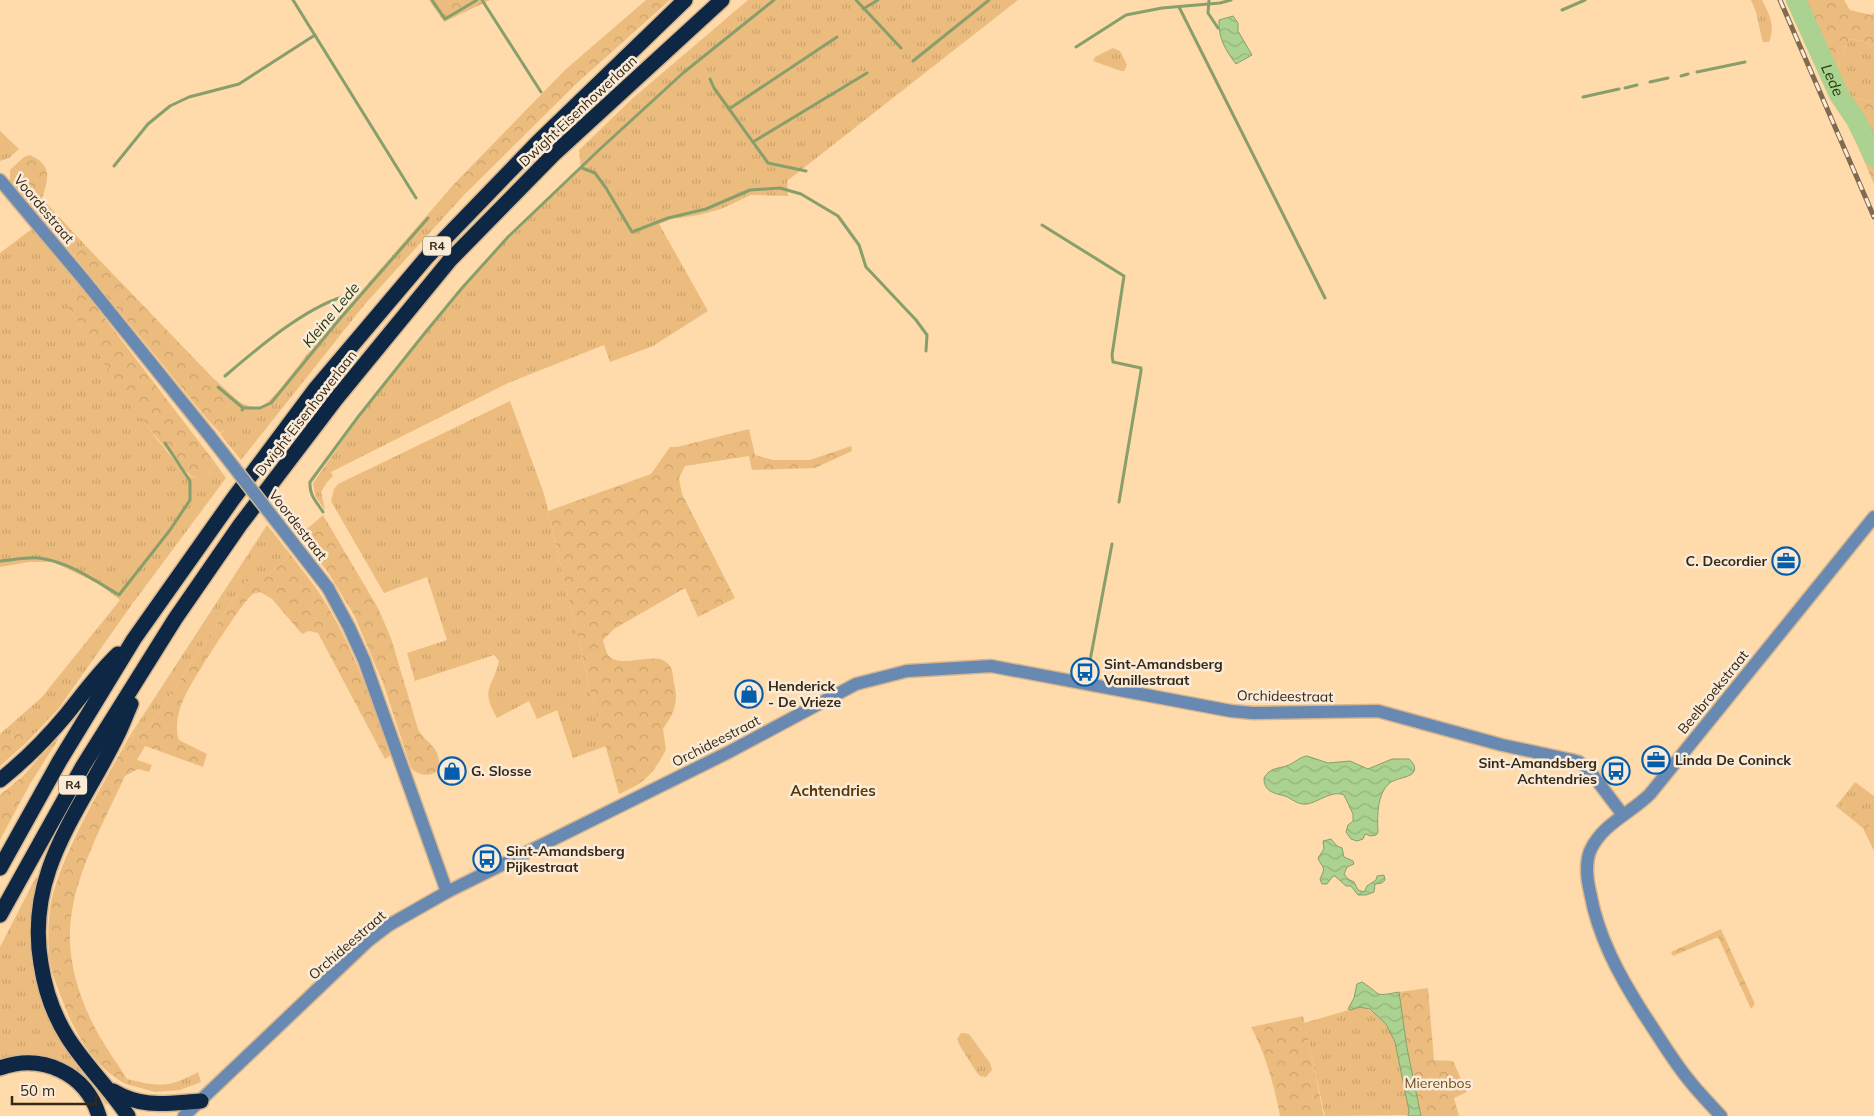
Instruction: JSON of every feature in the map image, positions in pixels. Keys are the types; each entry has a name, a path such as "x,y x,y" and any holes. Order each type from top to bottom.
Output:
{"highway":[{"name":"Dwight Eisenhowerlaan","path":"0,868 59,762 134,639 233,499 316,388 421,264 537,143 685,0"},
{"name":"Dwight Eisenhowerlaan","path":"0,915 83,766 151,657 246,517 336,399 450,260 554,154 722,0"},
{"path":"0,780 66,716 100,672 134,639"},
{"path":"128,1116 117,1099 86,1064 68,1037 56,1014 44,981 39,951 38,923 41,895 53,857 78,804 117,736 151,657"},
{"path":"0,1068 10,1064 34,1062 56,1068 80,1084 91,1096 99,1116"},
{"path":"105,1086 127,1099 154,1104 201,1101"}],"street":[{"name":"Voordestraat","path":"0,180 84,280 209,435 328,588 364,660 447,892"},
{"name":"Beelbroekstraat","path":"1721,1116 1688,1079 1670,1054 1628,988 1606,945 1597,921 1588,881 1590,852 1599,837 1623,815 1644,800 1655,788 1874,517"},
{"name":"Orchideestraat","path":"184,1116 368,942 389,925 447,892 729,752 856,684 907,671 991,666 1231,711 1253,713 1378,711 1579,762 1594,776 1623,815"}],"green space":[{"path":"429,0 490,0 444,22"},
{"path":"646,0 670,0 576,84 464,195 454,184 565,70"},
{"path":"748,0 1018,0 787,181 788,196 751,195 721,209 672,219 659,224 708,311 653,346 610,362 604,345 508,383 331,472 333,476 321,492 325,510 315,496 313,483 423,334 491,256 581,169 579,150 633,98"},
{"path":"1751,0 1762,0 1767,10 1772,25 1769,42 1763,42 1756,12"},
{"path":"1795,0 1844,0 1850,10 1871,15 1874,13 1874,50 1865,41 1849,39 1833,76 1842,94 1872,102 1874,100 1874,184"},
{"path":"1849,39 1865,41 1874,50 1874,100 1872,102 1842,94 1833,76"},
{"path":"1113,48 1120,51 1127,65 1124,71 1093,61 1095,57"},
{"path":"0,131 19,149 9,158 0,161"},
{"path":"30,155 42,163 47,173 42,198 13,167 24,157"},
{"path":"13,167 85,245 74,256 10,181 10,170"},
{"path":"454,184 464,195 365,304 241,460 220,434 226,429 226,408 235,398 245,405 253,407 261,406 271,399 312,348"},
{"path":"33,228 78,283 72,288 70,309 156,438 184,472 194,478 207,475 216,464 226,478 130,607 59,708 27,742 18,731 0,746 0,734 42,697 120,600 99,584 53,562 29,562 0,567 0,253"},
{"path":"85,245 213,378 235,398 226,408 226,429 220,433 208,420 74,256"},
{"path":"78,283 216,464 207,475 195,478 183,469 154,435 116,382 70,309 66,299 66,294"},
{"path":"510,401 544,494 591,694 606,746 573,758 557,710 537,719 529,701 497,718 489,701 488,694 499,661 494,655 415,681 407,653 447,640 427,577 384,593 331,501 334,489 338,484"},
{"path":"749,429 755,455 773,460 810,460 851,446 852,451 815,468 752,470 749,456 685,466 679,478 682,494 735,598 698,617 685,588 614,629 603,640 607,654 613,659 628,661 653,658 666,662 672,670 676,696 674,708 663,729 666,750 657,766 636,786 619,794 591,694 548,511 651,474 670,447 677,447"},
{"path":"323,515 378,608 391,638 418,729 438,756 439,767 437,771 429,775 419,774 411,768 383,683 354,615 329,574 300,535"},
{"path":"267,525 291,555 264,577 249,577 147,730 129,737"},
{"path":"291,555 323,598 346,641 391,755 385,759 318,633 309,631 302,634 272,599 260,592 253,594 247,599 207,659 185,696 179,712 177,729 179,740 207,754 203,767 145,746 137,760 152,765 149,772 138,769 125,776 98,833 76,893 72,913 70,945 76,980 93,1024 127,1079 126,1084 107,1071 90,1053 72,1023 57,987 50,962 49,945 49,916 54,890 78,831 129,737 147,730 249,577 264,577"},
{"path":"18,731 27,742 0,766 0,746"},
{"path":"59,738 30,784 23,776"},
{"path":"23,776 30,784 0,840 0,795"},
{"path":"1855,782 1874,796 1874,851 1863,828 1836,806"},
{"path":"1840,801 1868,824 1874,833 1874,850 1863,828 1836,806"},
{"path":"36,877 41,879 32,916 30,944 31,959 39,991 58,1036 81,1070 109,1103 106,1105 93,1085 51,1060 40,1056 22,1056 0,1060 0,947"},
{"path":"1721,929 1755,1004 1751,1009 1718,937 1673,956 1671,952"},
{"name":"Mierenbos","path":"1428,988 1434,1060 1453,1061 1467,1092 1454,1098 1459,1116 1421,1116 1407,1048 1399,992"},
{"path":"1359,1007 1366,1008 1377,1015 1387,1025 1393,1037 1409,1103 1409,1115 1325,1116 1304,1023"},
{"path":"1303,1016 1324,1116 1280,1116 1269,1070 1251,1027"},
{"path":"961,1033 969,1034 990,1063 992,1070 986,1077 980,1076 977,1073 960,1046 957,1039"},
{"path":"198,1072 201,1082 180,1090 155,1092 126,1084 127,1079 156,1085 171,1083"}],"water":[{"path":"1233,16 1238,23 1238,31 1252,55 1236,64 1223,44 1219,27 1219,20"},
{"path":"1307,756 1328,763 1350,761 1368,769 1392,759 1409,759 1415,768 1412,774 1393,781 1384,790 1379,804 1378,832 1376,835 1365,834 1363,839 1357,841 1351,839 1346,832 1348,825 1353,821 1353,814 1344,795 1334,794 1312,803 1304,804 1274,793 1264,783 1264,778 1269,772"},
{"path":"1331,839 1337,846 1342,848 1344,857 1353,861 1354,864 1347,867 1344,874 1354,882 1358,890 1364,892 1367,886 1376,880 1377,876 1384,875 1385,880 1382,883 1375,884 1374,892 1358,895 1351,886 1346,886 1335,876 1327,884 1322,884 1320,879 1323,867 1318,858 1324,849 1323,841"},
{"path":"1362,982 1378,994 1399,992 1407,1048 1421,1116 1408,1116 1409,1111 1395,1042 1386,1024 1370,1009 1359,1007 1351,1010 1348,1009 1354,998 1357,984"}],"waterway":[{"name":"Kleine Lede","path":"293,0 416,198"},
{"path":"432,0 445,19 477,0"},
{"path":"482,0 541,92"},
{"path":"323,512 312,494 310,482 358,417 462,288 508,237 599,150 683,73 774,0"},
{"path":"856,0 901,48"},
{"path":"863,9 878,0"},
{"path":"913,61 989,0"},
{"path":"1209,0 1208,13 1218,28"},
{"path":"1076,47 1126,15 1162,8 1220,3 1231,0"},
{"path":"1562,10 1585,0"},
{"name":"Lede","path":"1796,0 1839,95 1856,120 1874,157"},
{"path":"1179,7 1325,298"},
{"path":"114,166 148,124 170,106 189,97 239,84 315,35"},
{"path":"729,109 837,37"},
{"path":"1697,72 1745,62"},
{"path":"753,142 867,73"},
{"path":"1681,76 1688,74"},
{"path":"1650,82 1668,78"},
{"path":"710,79 714,88 768,163 806,171"},
{"path":"1625,88 1637,85"},
{"path":"1583,97 1619,89"},
{"path":"582,168 595,173 632,232 668,218 706,209 750,190 780,188 801,194 838,216 859,245 866,267 916,320 927,335 926,351"},
{"name":"Kleine Lede","path":"242,410 243,408 260,408 271,403 338,321 428,218"},
{"path":"1042,225 1124,276 1112,355 1113,362 1141,368 1141,371 1119,502"},
{"path":"225,376 296,320 342,297"},
{"path":"218,387 243,408"},
{"name":"Kleine Lede","path":"0,561 39,558 61,563 81,572 119,595 170,530 190,500 190,481 165,443"},
{"path":"1089,666 1112,544"}],"railway":[{"path":"1780,0 1874,217"}],"place":[{"name":"C. Decordier","path":"1786,561"},
{"name":"Sint-Amandsberg Vanillestraat","path":"1085,672"},
{"name":"Henderick - De Vrieze","path":"749,694"},
{"name":"Linda De Coninck","path":"1656,760"},
{"name":"G. Slosse","path":"452,771"},
{"name":"Sint-Amandsberg Achtendries","path":"1616,771"},
{"name":"Sint-Amandsberg Pijkestraat","path":"487,859"}],"district":[{"name":"Achtendries","path":"833,791"}]}
